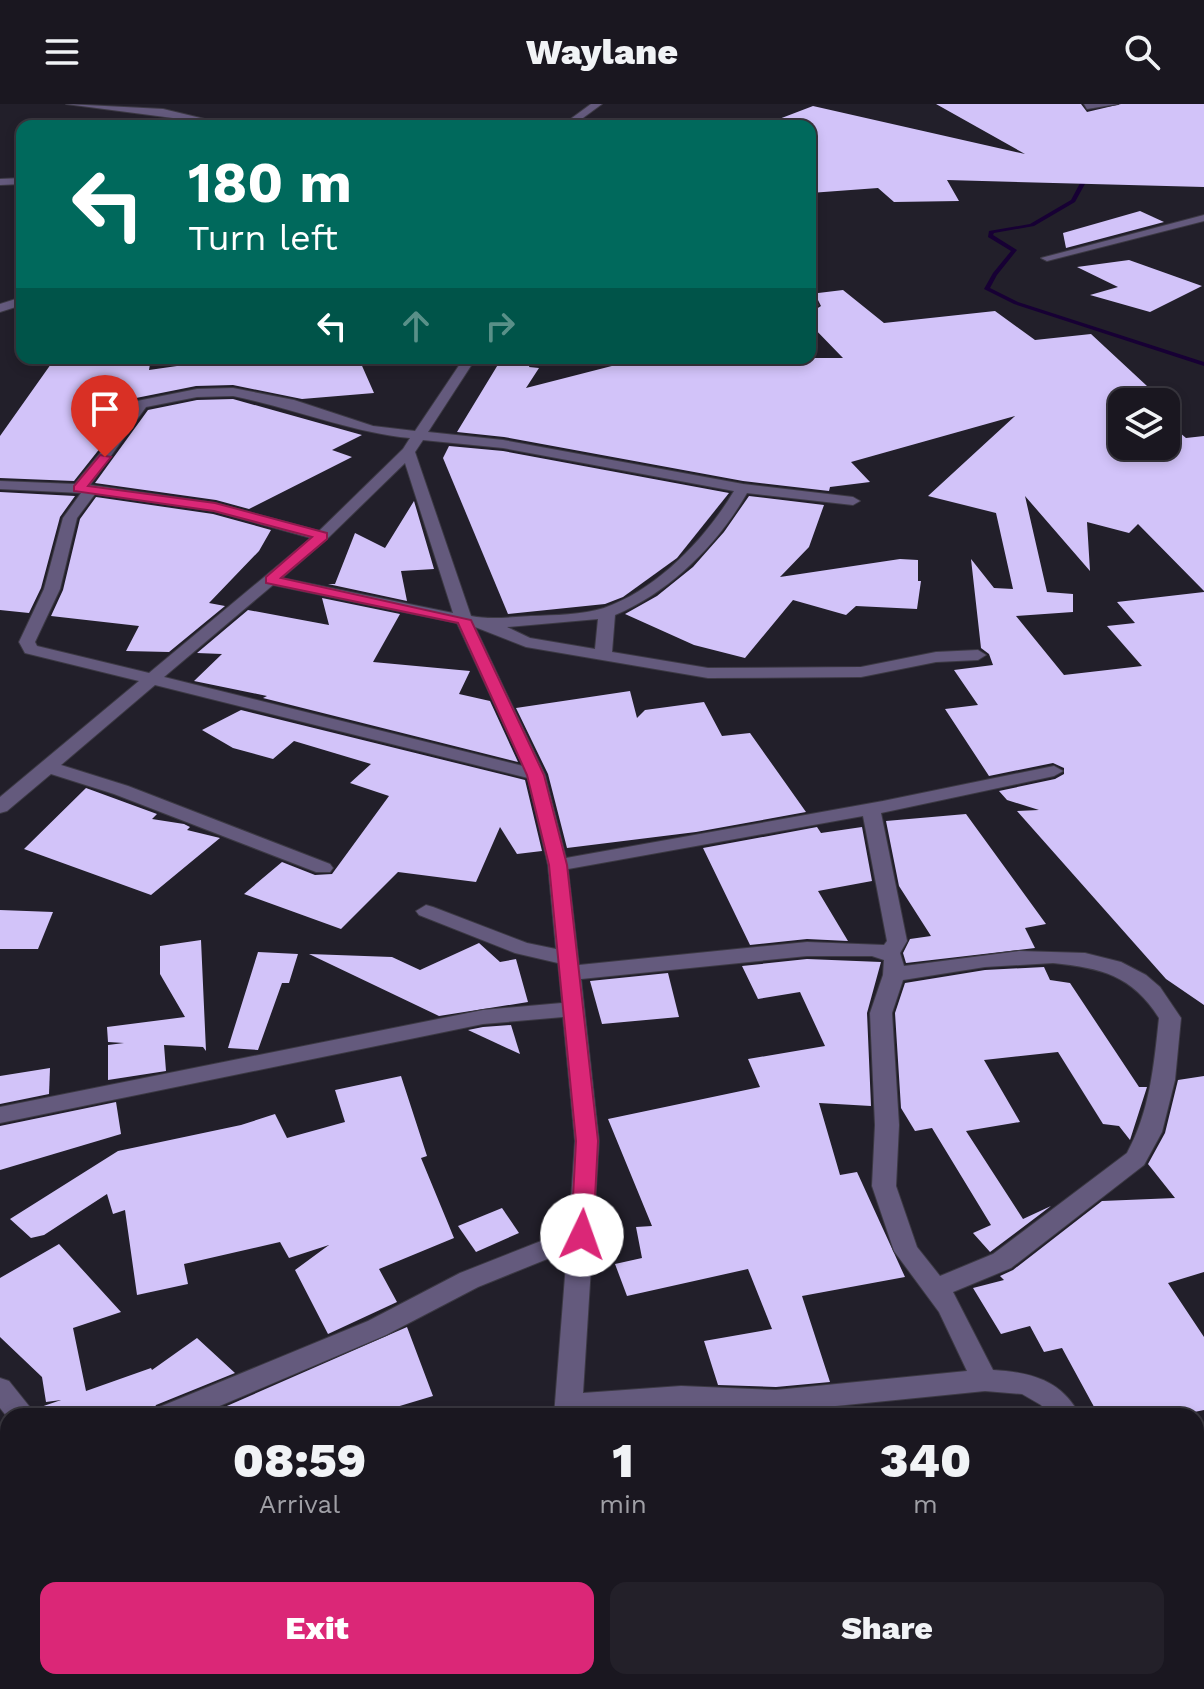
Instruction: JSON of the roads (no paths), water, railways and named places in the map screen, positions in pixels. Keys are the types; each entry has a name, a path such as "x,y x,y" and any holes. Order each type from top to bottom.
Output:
{"street":[{"path":"71,104 163,112 201,120"},
{"path":"574,120 597,104"},
{"path":"1087,106 1113,104"},
{"path":"1047,258 1204,218"},
{"path":"1191,220 1204,227"},
{"path":"0,807 322,536 408,452 466,364"},
{"path":"536,775 38,653 27,642 52,589 70,518 85,489 121,436 129,417 142,404 197,393 254,395 371,430 503,444 743,488 853,501"},
{"path":"408,452 464,620 536,775 558,865 587,1141 568,1408"},
{"path":"0,485 85,489 215,507 322,536"},
{"path":"486,624 607,612 633,602 693,553 732,511 743,488"},
{"path":"271,580 486,624 526,642 708,673 861,672 936,657 978,655"},
{"path":"603,657 607,612"},
{"path":"49,767 135,795 323,868"},
{"path":"558,865 871,810 1054,771"},
{"path":"871,810 897,941 881,1013 887,1125 884,1186 906,1251 949,1306 985,1380"},
{"path":"426,911 568,966 807,949 872,949 892,964 1013,957 1069,959 1117,968 1140,981 1156,996 1170,1018 1164,1080 1150,1132 1136,1159 1002,1261 935,1289"},
{"path":"0,1115 483,1017 572,1009"},
{"path":"186,1408 377,1328 469,1280 582,1235"},
{"path":"585,1408 681,1397 776,1401 985,1380 1027,1383 1051,1397 1060,1408"},
{"path":"0,1389 16,1408"}],"waterway":[{"path":"1088,173 1073,201 1032,225 991,232 990,236 1014,250 987,289 1016,303 1204,364"}]}
